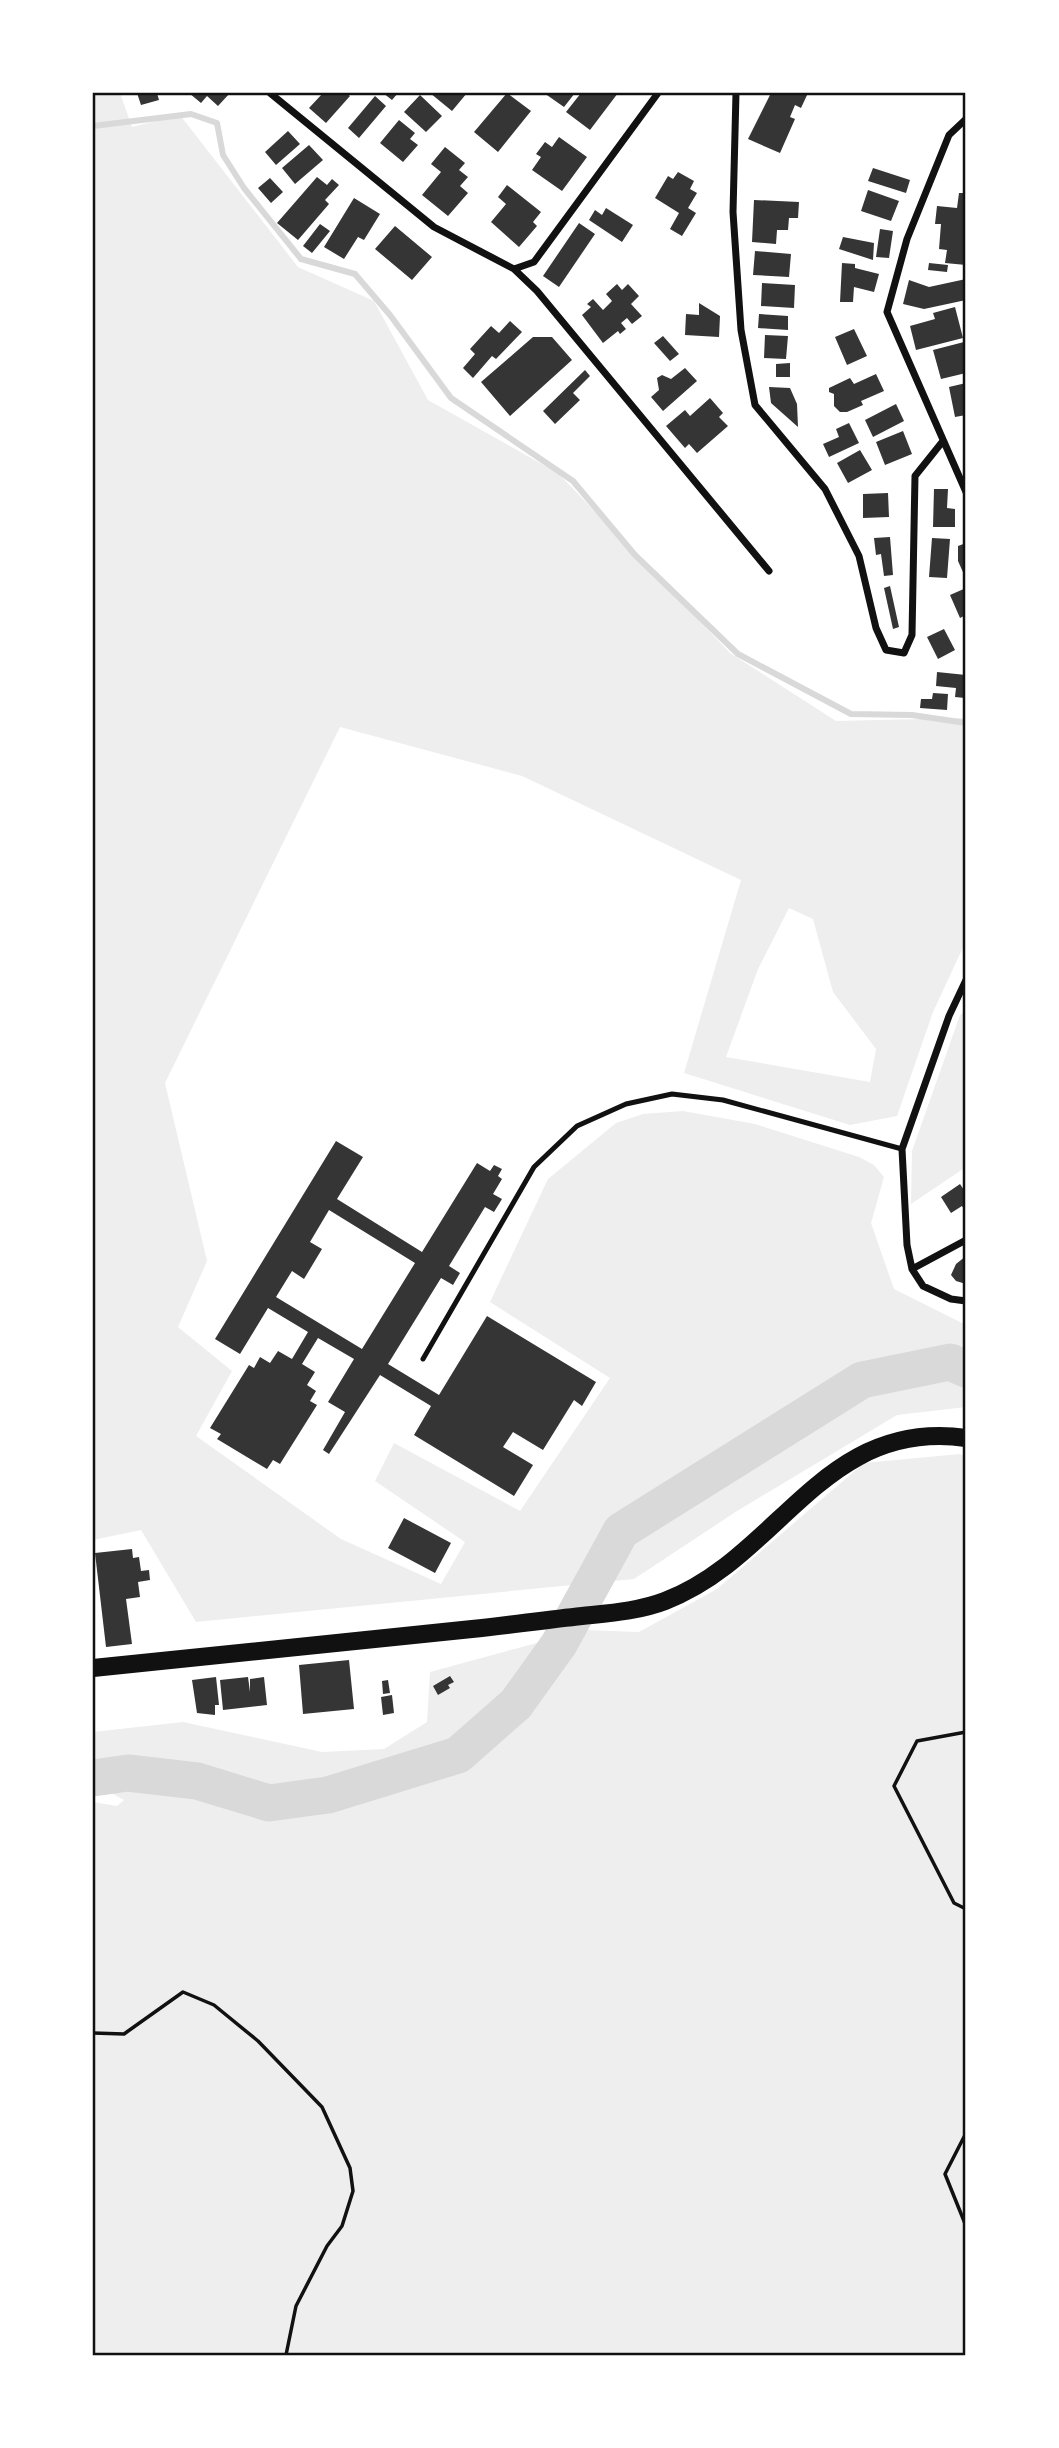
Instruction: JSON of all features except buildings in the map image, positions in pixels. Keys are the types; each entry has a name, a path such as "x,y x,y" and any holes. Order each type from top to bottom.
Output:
{"main road":[{"path":"93,1668 507,1625 618,1611 664,1601 712,1577 830,1474 861,1454 925,1436 966,1438"}],"street":[{"path":"270,93 434,227 514,269 537,290 769,571"},
{"path":"514,269 534,262 658,93"},
{"path":"736,93 733,212 741,330 755,405 825,489 859,556 876,628 886,650 904,653 912,635 915,476 943,441"},
{"path":"966,118 949,135 907,239 887,312 966,492"},
{"path":"966,980 949,1016 902,1149 907,1245 912,1269 923,1286 951,1299 966,1301"},
{"path":"912,1269 966,1240"}],"lane":[{"path":"424,1359 534,1167 577,1126 589,1120 626,1104 672,1094 723,1100 902,1149"}],"path":[{"path":"966,1731 917,1741 894,1786 954,1903 966,1909"},
{"path":"93,2033 124,2034 183,1992 214,2005 258,2041 322,2106 350,2168 353,2191 342,2225 327,2246 296,2306 286,2355"},
{"path":"966,2133 945,2174 966,2226"}],"shaded area":[{"path":"93,93 120,93 132,127 180,115 298,267 374,301 428,400 558,473 730,653 836,721 966,718 966,941 933,1012 897,1116 850,1125 684,1073 741,880 522,776 340,727 165,1083 207,1261 178,1327 232,1371 196,1436 341,1539 441,1584 465,1542 375,1481 394,1443 520,1511 610,1378 490,1302 548,1179 616,1123 643,1114 683,1111 755,1124 859,1157 874,1165 884,1177 871,1223 894,1289 966,1325 966,1407 897,1415 737,1511 634,1579 196,1622 141,1530 93,1540","holes":["789,908 813,919 833,992 876,1049 870,1082 726,1057 758,969"]},
{"path":"966,1011 966,1167 911,1204 912,1151 960,1015"},
{"path":"960,1454 966,1457 966,2355 93,2355 93,1802 117,1806 124,1800 93,1783 93,1732 183,1722 322,1752 384,1749 427,1722 430,1672 585,1630 639,1632 717,1589 864,1463"}],"waterway":[{"path":"93,126 191,114 217,123 223,155 244,188 301,259 355,274 390,315 451,398 573,481 635,555 738,654 851,714 912,715 966,723"},
{"path":"93,1778 128,1773 197,1781 269,1803 328,1795 458,1755 516,1704 559,1644 621,1531 862,1380 950,1362 966,1369"}]}
